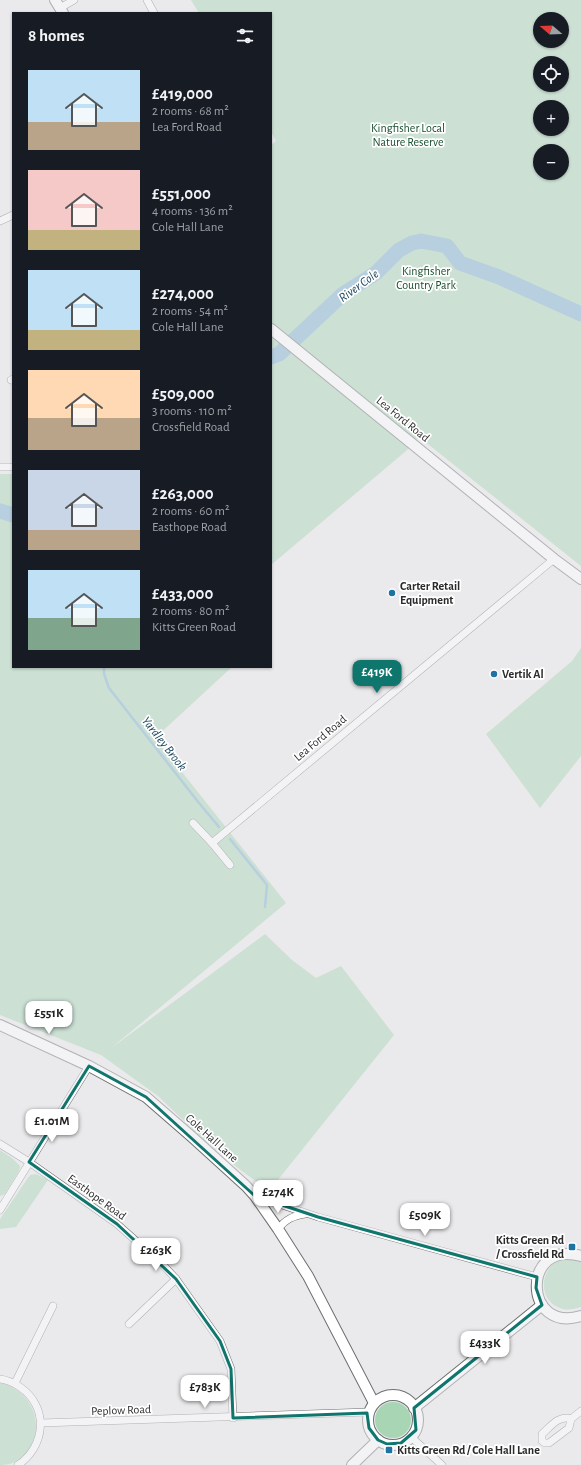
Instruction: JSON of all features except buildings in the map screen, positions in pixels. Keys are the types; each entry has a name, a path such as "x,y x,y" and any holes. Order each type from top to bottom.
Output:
{"street":[{"path":"60,7 74,0"},
{"path":"147,0 153,12"},
{"path":"0,221 12,215"},
{"name":"Lea Ford Road","path":"272,330 554,560 581,579"},
{"path":"0,467 12,467"},
{"name":"Lea Ford Road","path":"212,843 554,560"},
{"path":"193,823 230,865"},
{"name":"Cole Hall Lane","path":"0,1025 89,1066 146,1097 192,1137 255,1196 308,1276 372,1408"},
{"path":"1,1206 89,1066"},
{"name":"Easthope Road","path":"0,1144 29,1162 117,1224 162,1264 176,1279 220,1341 231,1369 233,1418"},
{"path":"255,1196 307,1214 537,1277"},
{"path":"278,1229 286,1220 294,1216 307,1214"},
{"path":"581,1256 566,1253 555,1256 542,1267 537,1277 536,1288 542,1305 546,1310 557,1317 569,1319 581,1316"},
{"path":"129,1324 176,1279"},
{"path":"414,1408 542,1305"},
{"path":"15,1383 53,1306"},
{"path":"0,1379 15,1383 25,1390 33,1400 41,1423 40,1436 35,1449 26,1460 18,1465"},
{"path":"388,1396 398,1396 409,1401 414,1408 418,1421 416,1430 405,1442 396,1445 387,1444 378,1440 369,1428 368,1420 372,1408 383,1398 388,1396"},
{"name":"Peplow Road","path":"41,1423 233,1418 372,1408"},
{"path":"571,1419 581,1411"},
{"path":"411,1437 442,1465"},
{"path":"352,1465 378,1440"}],"highlighted area":[{"path":"89,1066 146,1097 255,1196 318,1217 537,1277 536,1288 542,1305 414,1408 416,1430 401,1443 387,1444 378,1440 369,1428 367,1413 233,1418 231,1369 220,1341 176,1279 117,1224 29,1162"}],"green space":[{"name":"Kingfisher Country Park","path":"191,0 581,0 581,566 419,437 406,451 272,564 272,144 276,141 272,134 272,12 198,12"},
{"path":"0,474 12,474 12,668 231,668 155,738 286,903 110,1049 265,934 292,960 316,978 341,966 394,1035 269,1191 204,1140 158,1096 101,1055 0,1015"},
{"path":"581,648 581,756 540,808 486,734 572,661"},
{"path":"0,1150 12,1158 20,1166 19,1171 5,1194 0,1196"},
{"path":"36,1174 48,1180 16,1227 0,1229 0,1219 30,1175"},
{"path":"567,1259 578,1260 581,1262 581,1307 568,1310 553,1305 545,1294 544,1287 544,1280 550,1268 558,1261"},
{"path":"0,1383 16,1389 27,1400 34,1413 36,1428 34,1442 27,1454 16,1462 0,1465"},
{"path":"397,1402 406,1407 410,1413 410,1427 406,1433 397,1438 389,1438 380,1433 376,1427 375,1416 380,1407 386,1403"}],"waterway":[{"name":"River Cole","path":"272,357 279,354 343,294 376,273 399,250 412,243 421,241 447,246 460,263 499,277 581,314"},
{"name":"River Cole","path":"0,511 12,515"},
{"name":"Yardley Brook","path":"104,668 104,674 109,688 219,827"},
{"name":"Yardley Brook","path":"230,839 267,885 265,907"}],"place":[{"name":"Carter Retail Equipment","path":"392,593"},
{"name":"Vertik Al","path":"494,674"},
{"name":"Kitts Green Rd / Crossfield Rd","path":"572,1247"},
{"name":"Kitts Green Rd / Cole Hall Lane","path":"389,1450"}],"park label":[{"name":"Kingfisher Local Nature Reserve","path":"408,135"}]}
